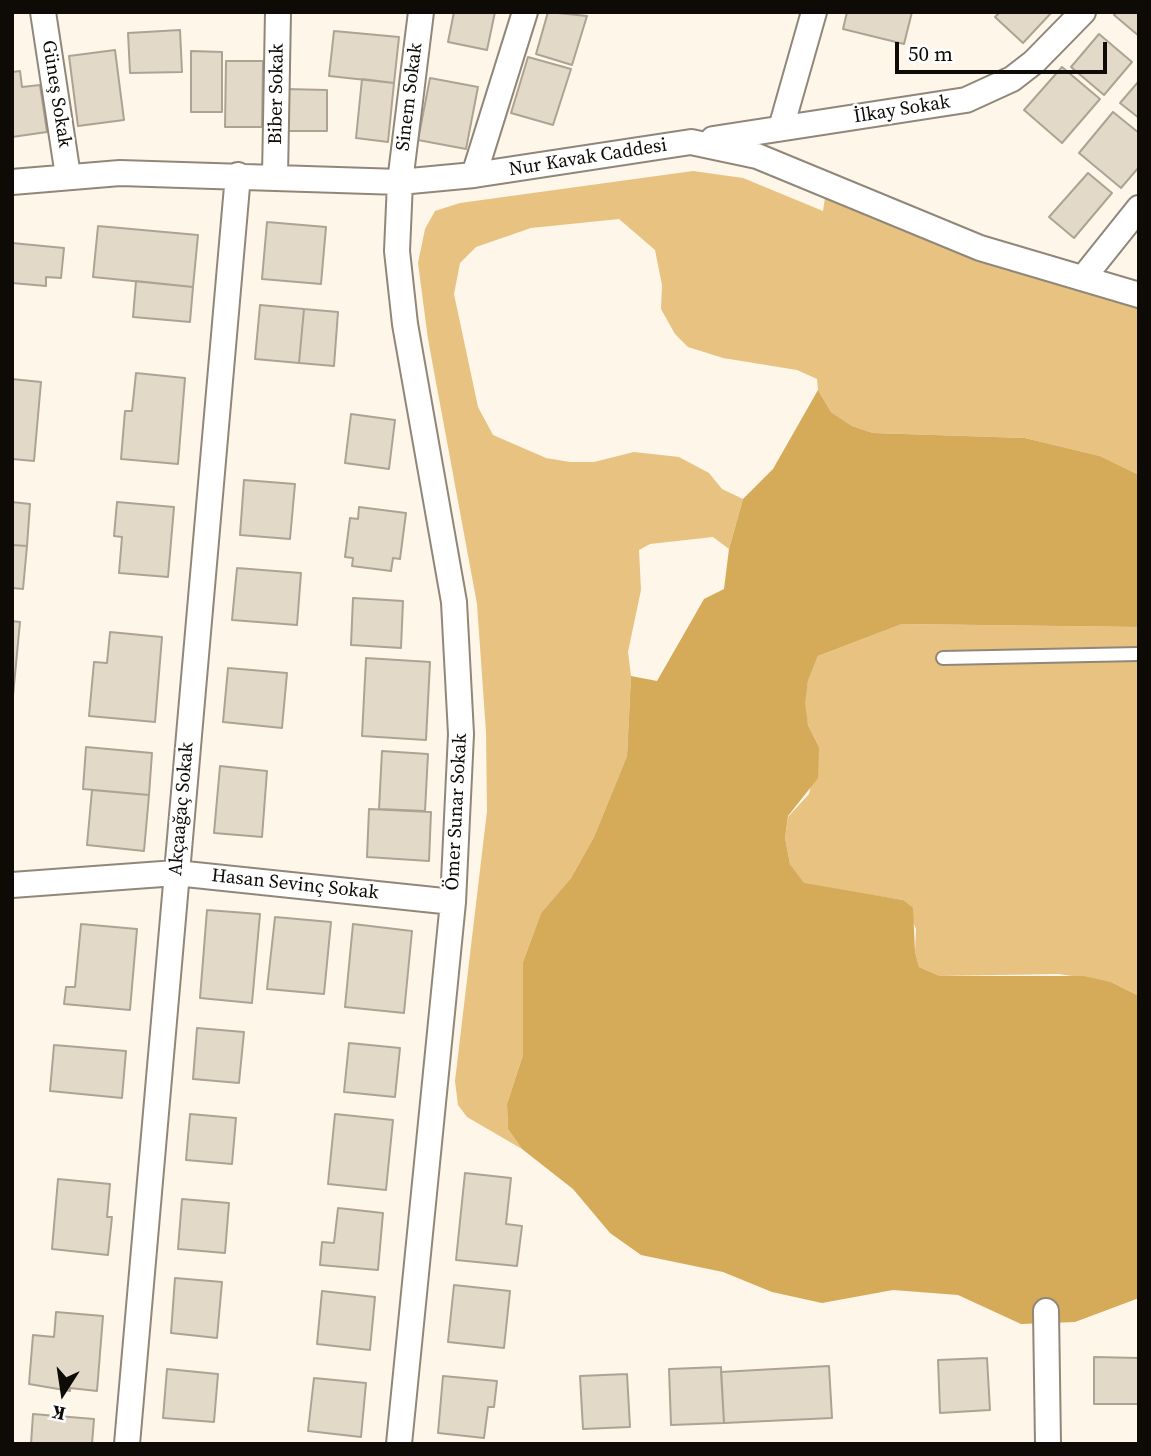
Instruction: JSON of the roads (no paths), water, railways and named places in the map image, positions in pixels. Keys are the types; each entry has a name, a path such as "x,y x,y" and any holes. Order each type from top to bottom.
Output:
{"street":[{"name":"Güneş Sokak","path":"43,12 68,176"},
{"name":"Biber Sokak","path":"275,176 278,12"},
{"name":"Sinem Sokak","path":"400,182 421,12"},
{"path":"474,175 525,12"},
{"path":"781,128 814,12"},
{"name":"İlkay Sokak","path":"691,142 966,100 992,90 1034,62 1083,12"},
{"name":"Nur Kavak Caddesi","path":"12,182 120,173 400,182 474,175 691,142 733,149 789,167 869,204 980,248 1139,295"},
{"name":"Akçaağaç Sokak","path":"127,1444 238,175"},
{"name":"Ömer Sunar Sokak","path":"399,1444 453,902 461,734 454,602 405,324 397,251 400,182"},
{"path":"1083,278 1139,208"},
{"name":"Hasan Sevinç Sokak","path":"12,885 176,873 453,902"},
{"path":"1046,1311 1048,1444"}],"lane":[{"path":"943,658 1139,653"}]}
